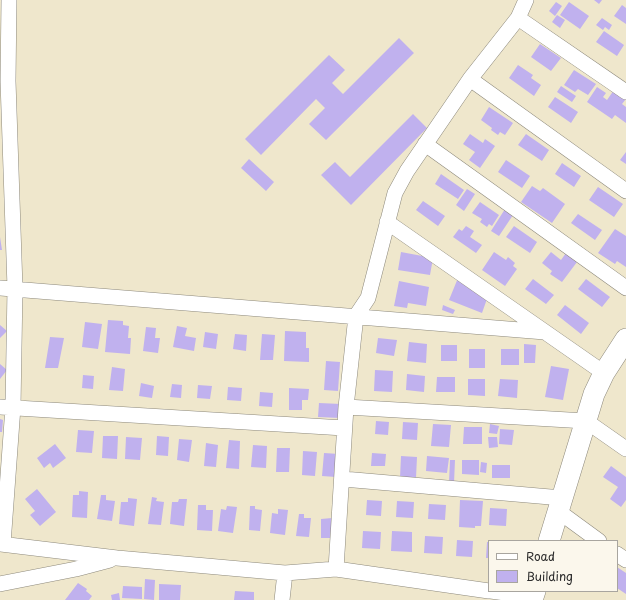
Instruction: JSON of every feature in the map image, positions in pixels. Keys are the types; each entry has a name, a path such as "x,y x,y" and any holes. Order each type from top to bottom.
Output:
{"street":[{"path":"9,0 4,81 5,180 15,288 6,407 1,544 116,558 286,572 336,569 488,591"},
{"path":"336,569 343,479 344,428 356,316 368,298 387,222 400,183 470,79 518,18 526,0"},
{"path":"518,18 626,92"},
{"path":"470,79 626,191"},
{"path":"425,144 626,288"},
{"path":"387,222 604,373"},
{"path":"0,288 15,288 545,332"},
{"path":"549,540 594,394 604,373 626,339"},
{"path":"6,407 344,428"},
{"path":"346,407 586,421 626,449"},
{"path":"343,479 560,505 598,540"},
{"path":"0,584 76,570 116,558"},
{"path":"282,600 286,572"},
{"path":"499,592 533,596"}],"building":[{"path":"594,0 602,0 599,4"},
{"path":"556,2 562,6 555,16 549,11"},
{"path":"569,2 589,16 580,29 560,15"},
{"path":"622,5 626,8 626,24 614,16"},
{"path":"557,15 565,20 560,28 552,22"},
{"path":"602,18 612,25 609,30 605,27 603,30 596,25"},
{"path":"604,31 624,45 617,56 596,42"},
{"path":"399,38 414,53 326,140 309,124 325,108 316,99 261,155 245,139 329,55 345,70 332,83 343,94"},
{"path":"540,44 561,58 551,71 531,57"},
{"path":"518,65 533,75 531,78 541,85 534,96 509,78"},
{"path":"574,70 596,84 588,95 578,89 575,92 564,85"},
{"path":"561,86 576,96 572,102 557,92"},
{"path":"597,87 606,93 603,97 607,100 614,90 626,99 622,104 626,107 626,123 615,115 612,119 587,102"},
{"path":"555,97 578,112 571,123 548,107"},
{"path":"489,107 513,123 505,135 500,132 498,135 491,130 492,128 481,120"},
{"path":"413,114 427,128 351,205 321,175 335,162 350,177"},
{"path":"470,134 483,143 485,139 495,146 480,168 469,160 475,152 463,144"},
{"path":"526,134 549,150 542,161 518,145"},
{"path":"626,152 626,164 620,160"},
{"path":"249,159 274,182 266,191 241,168"},
{"path":"506,160 530,176 522,188 498,172"},
{"path":"562,163 581,176 574,187 555,174"},
{"path":"441,174 464,190 458,199 435,184"},
{"path":"532,186 540,191 543,188 565,204 552,223 521,202"},
{"path":"598,187 623,204 614,217 589,200"},
{"path":"467,189 475,194 464,211 456,205"},
{"path":"423,201 445,216 438,226 416,210"},
{"path":"480,202 499,215 492,226 489,224 487,227 480,222 482,219 472,213"},
{"path":"505,209 513,215 499,236 491,231"},
{"path":"578,214 602,230 595,240 571,223"},
{"path":"466,226 474,231 470,237 482,245 476,253 453,237 459,229 462,231"},
{"path":"514,226 537,242 530,253 506,237"},
{"path":"615,229 626,236 626,267 617,261 615,264 598,253"},
{"path":"0,237 2,250 0,250"},
{"path":"401,252 433,258 430,275 398,270"},
{"path":"494,252 506,260 508,257 515,263 513,266 517,269 505,286 482,270"},
{"path":"551,252 561,260 566,253 577,262 562,282 550,274 552,271 542,263"},
{"path":"458,278 469,283 467,287 488,296 482,313 449,300"},
{"path":"533,279 554,295 546,304 525,289"},
{"path":"586,279 610,297 602,307 578,289"},
{"path":"399,281 429,287 426,306 408,303 407,308 394,306"},
{"path":"443,305 455,310 453,314 442,310"},
{"path":"565,305 589,323 581,334 557,315"},
{"path":"108,320 123,321 123,325 129,326 128,338 131,338 130,354 105,352"},
{"path":"85,322 102,324 98,349 82,347"},
{"path":"0,325 7,331 0,338"},
{"path":"177,326 187,328 185,336 196,338 194,351 173,347"},
{"path":"146,327 156,328 155,338 160,338 158,353 143,351"},
{"path":"285,331 306,332 306,348 309,348 309,362 284,361"},
{"path":"205,332 218,334 216,349 203,347"},
{"path":"235,334 247,335 246,351 233,349"},
{"path":"262,334 275,335 273,360 260,360"},
{"path":"50,337 64,338 58,368 45,368"},
{"path":"378,338 397,340 394,356 376,353"},
{"path":"409,342 427,344 426,363 407,361"},
{"path":"524,344 536,345 535,363 524,363"},
{"path":"441,345 457,345 457,361 441,361"},
{"path":"469,349 485,349 485,368 469,368"},
{"path":"501,349 519,349 519,365 501,365"},
{"path":"326,361 340,362 338,391 324,390"},
{"path":"0,364 7,370 0,379"},
{"path":"551,366 569,369 563,400 545,397"},
{"path":"112,367 125,369 123,391 109,390"},
{"path":"375,370 393,371 392,392 374,391"},
{"path":"407,374 425,376 424,392 406,390"},
{"path":"83,375 94,376 93,389 82,388"},
{"path":"437,377 455,377 455,392 436,392"},
{"path":"468,379 485,379 485,396 468,395"},
{"path":"500,379 518,380 517,398 498,396"},
{"path":"141,383 154,386 152,398 139,396"},
{"path":"172,384 182,385 181,398 170,397"},
{"path":"198,385 212,386 210,399 197,398"},
{"path":"228,387 242,388 241,401 227,400"},
{"path":"289,388 309,389 308,400 302,400 302,410 289,410"},
{"path":"260,392 273,393 272,407 259,406"},
{"path":"319,403 341,404 340,418 318,417"},
{"path":"0,419 3,420 2,432 0,432"},
{"path":"376,421 389,422 388,435 375,434"},
{"path":"403,422 418,423 417,440 402,439"},
{"path":"433,424 451,425 449,447 431,446"},
{"path":"490,424 499,426 497,434 489,433"},
{"path":"464,427 482,427 482,444 463,444"},
{"path":"500,429 514,430 512,445 499,444"},
{"path":"78,430 94,431 92,453 76,452"},
{"path":"103,436 118,436 117,459 102,458"},
{"path":"157,436 169,437 168,456 156,455"},
{"path":"126,437 142,438 140,460 125,459"},
{"path":"488,437 497,437 498,447 489,448"},
{"path":"179,439 192,440 189,462 177,460"},
{"path":"229,440 240,441 239,469 226,468"},
{"path":"206,443 218,445 216,467 204,466"},
{"path":"55,444 66,458 53,468 50,463 44,468 37,458"},
{"path":"253,445 267,446 266,468 251,467"},
{"path":"277,448 290,448 289,472 276,472"},
{"path":"303,451 317,452 315,476 302,475"},
{"path":"324,453 339,454 336,477 322,476"},
{"path":"372,453 386,454 385,466 371,466"},
{"path":"401,456 417,457 416,478 400,478"},
{"path":"427,456 449,458 447,473 426,471"},
{"path":"450,460 455,460 454,483 449,482"},
{"path":"462,460 479,460 479,475 462,474"},
{"path":"481,462 487,463 486,473 480,472"},
{"path":"492,465 510,465 510,478 492,478"},
{"path":"611,466 626,477 626,500 621,507 610,499 618,487 603,477"},
{"path":"37,489 56,512 40,526 30,515 35,511 25,499"},
{"path":"79,491 88,492 87,518 72,517 73,495 79,495"},
{"path":"101,495 106,495 106,500 115,501 112,521 97,519"},
{"path":"152,497 157,498 156,501 164,502 161,525 148,524"},
{"path":"128,498 137,499 134,526 119,524 121,502 128,502"},
{"path":"179,499 187,499 184,526 170,524 172,502 178,502"},
{"path":"367,500 382,501 381,516 366,515"},
{"path":"460,500 483,501 481,526 475,526 475,528 459,527"},
{"path":"397,501 414,502 413,518 396,517"},
{"path":"429,504 446,505 445,520 428,519"},
{"path":"198,505 206,505 206,510 213,510 212,531 197,530"},
{"path":"227,506 237,507 233,533 218,531 221,509 226,510"},
{"path":"250,506 255,506 255,509 262,510 260,531 249,530"},
{"path":"490,508 507,509 506,526 489,525"},
{"path":"278,509 288,510 285,535 270,533 272,513 278,514"},
{"path":"299,514 304,514 304,518 311,518 309,537 296,536"},
{"path":"332,518 332,538 321,538 321,519"},
{"path":"363,531 381,532 380,549 362,548"},
{"path":"392,531 412,532 412,552 391,551"},
{"path":"425,536 443,537 442,554 424,553"},
{"path":"457,540 473,541 472,557 456,556"},
{"path":"487,542 488,542 488,558 486,558"},
{"path":"618,568 626,573 626,594 618,589"},
{"path":"145,579 155,580 154,600 144,599"},
{"path":"78,583 87,589 86,591 92,596 89,600 65,600"},
{"path":"159,584 181,585 180,600 159,600"},
{"path":"123,586 142,587 142,599 122,598"},
{"path":"235,591 254,592 254,600 234,600"},
{"path":"119,593 120,600 112,600 111,595"}]}
